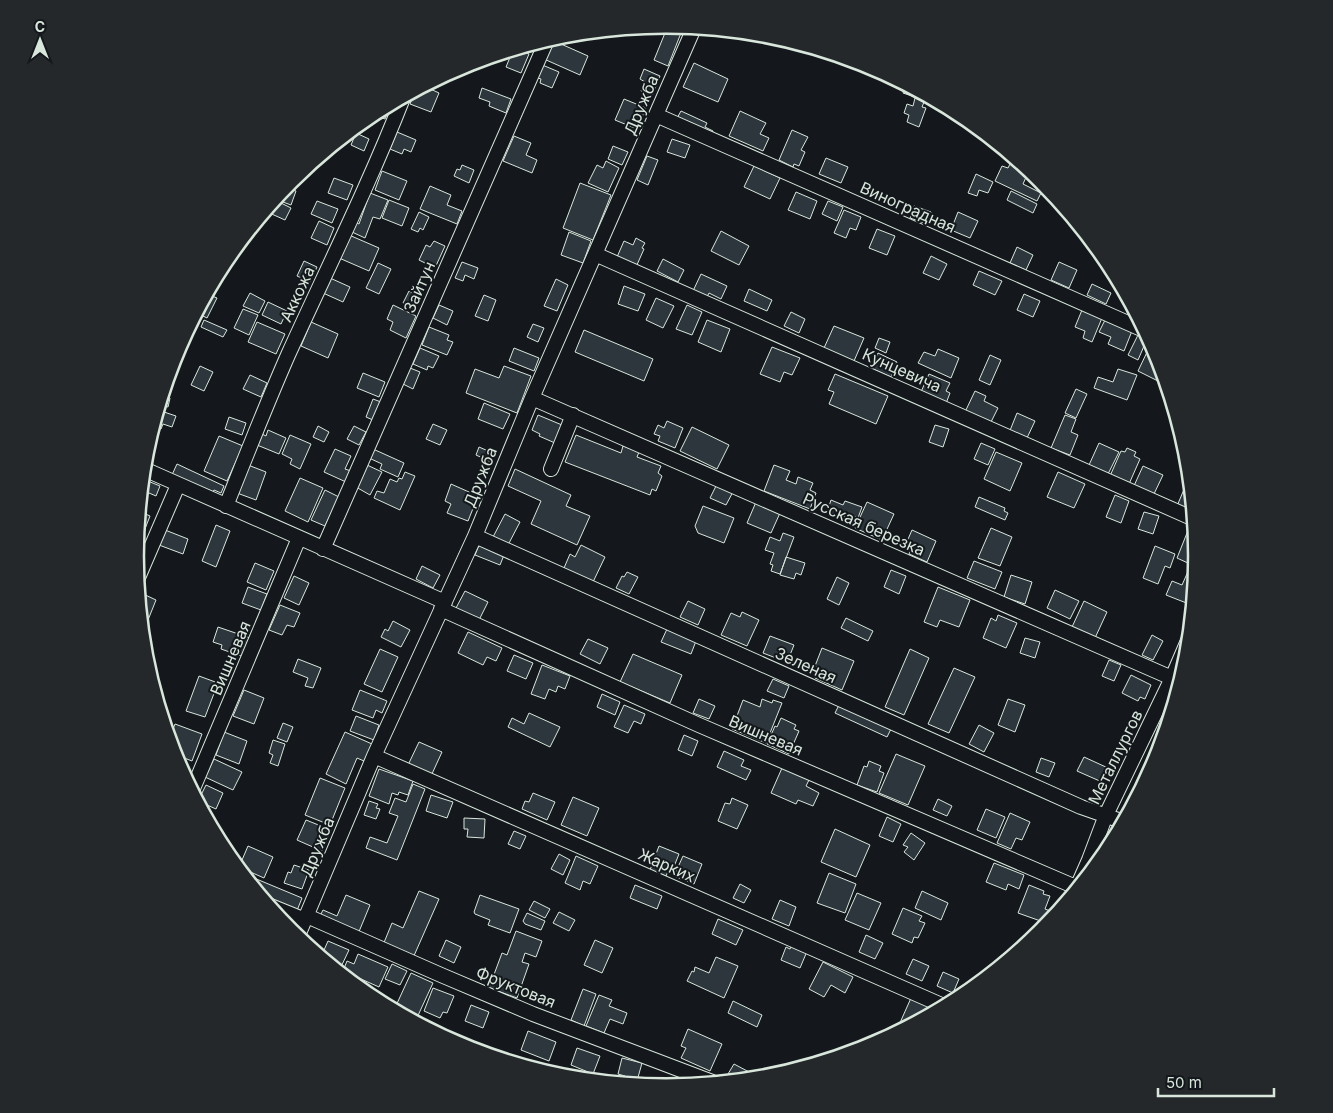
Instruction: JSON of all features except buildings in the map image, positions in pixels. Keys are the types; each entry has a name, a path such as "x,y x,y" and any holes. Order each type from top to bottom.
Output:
{"street":[{"name":"Дружба","path":"301,930 374,756 475,536 532,398 691,35"},
{"name":"Зайтун","path":"323,548 543,49"},
{"name":"Аккожа","path":"226,506 288,356 360,200 399,108"},
{"name":"Виноградная","path":"656,115 1136,326"},
{"name":"Кунцевича","path":"595,254 1187,516"},
{"name":"Русская березка","path":"532,398 1174,679"},
{"path":"551,469 573,415"},
{"name":"Вишневая","path":"151,472 323,548 699,725 1071,888"},
{"path":"144,563 178,485"},
{"name":"Зеленая","path":"475,536 1082,807 1118,820"},
{"name":"Вишневая","path":"196,783 299,538"},
{"name":"Металлургов","path":"1084,872 1106,816 1171,691"},
{"name":"Жарких","path":"374,756 937,1003"},
{"name":"Фруктовая","path":"281,910 306,918 533,1014 702,1078"}]}
